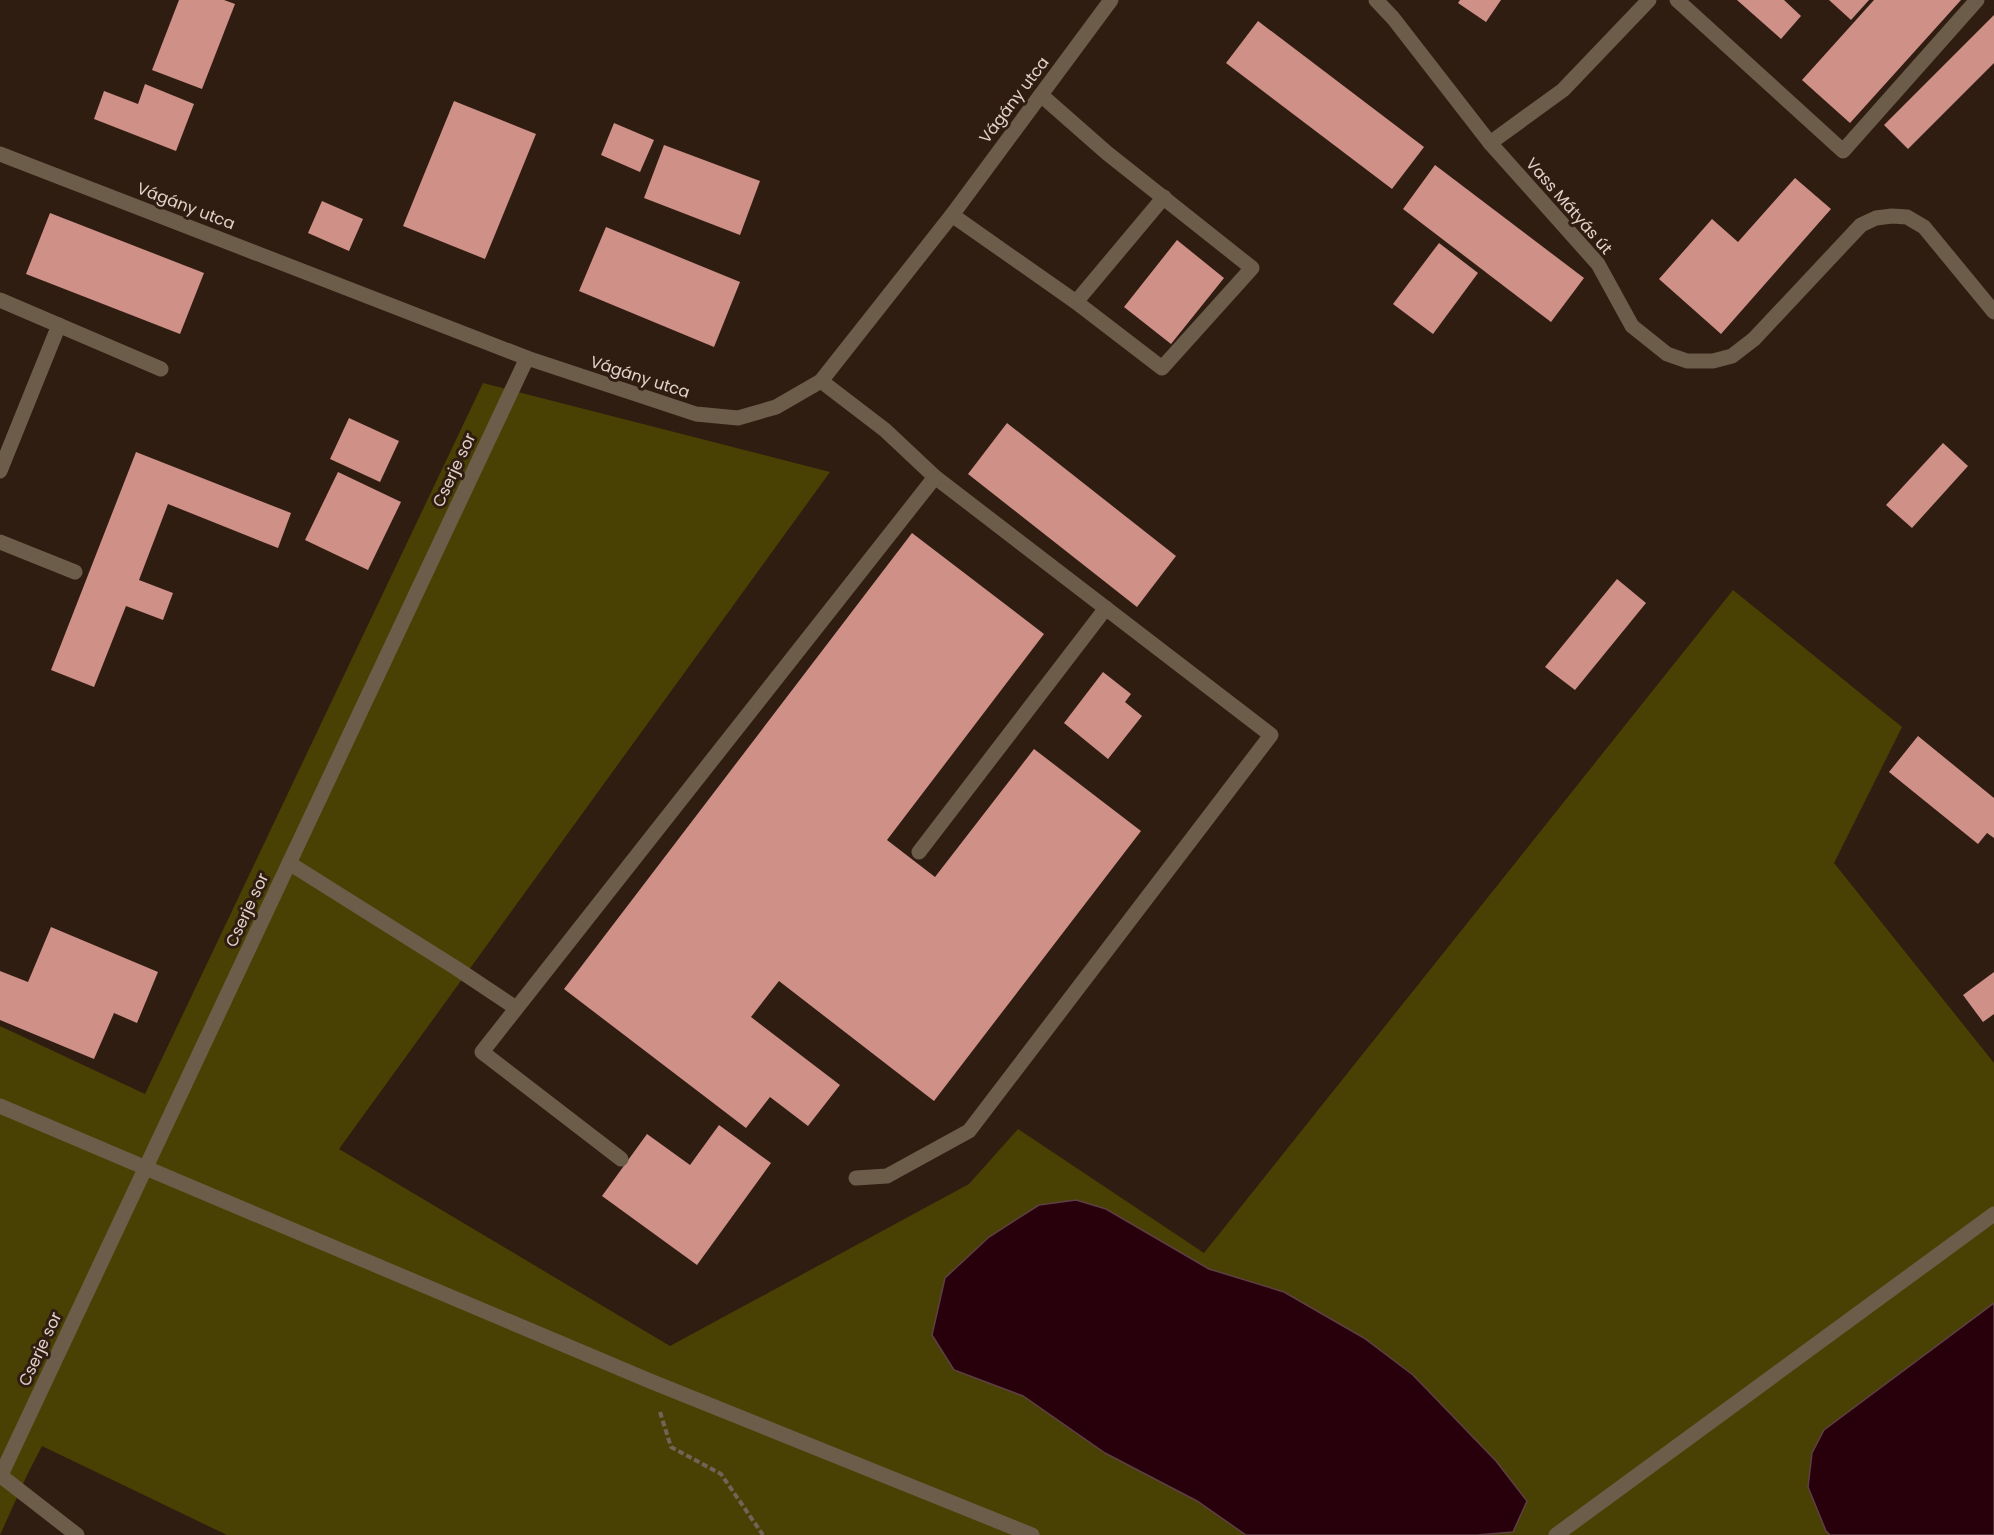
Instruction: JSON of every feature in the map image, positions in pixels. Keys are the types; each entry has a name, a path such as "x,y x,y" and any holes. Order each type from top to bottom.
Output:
{"street":[{"name":"Vágány utca","path":"0,154 527,358 696,414 738,418 776,407 821,381 952,214 1111,0"},
{"name":"Vass Mátyás út","path":"1376,0 1393,18 1490,143 1598,264 1632,326 1667,354 1687,361 1713,361 1732,356 1754,339 1861,225 1876,218 1907,217 1924,227 1994,312"},
{"path":"1490,143 1563,90 1649,0"},
{"path":"1677,0 1843,151 1977,0"},
{"path":"952,214 1076,302 1162,368 1252,268 1107,153 1041,95"},
{"path":"1076,302 1164,197"},
{"path":"0,300 161,369"},
{"path":"0,471 59,325"},
{"name":"Cserje sor","path":"0,1476 527,358"},
{"path":"821,381 885,430 934,477 1271,735 969,1131 887,1176 856,1178"},
{"path":"621,1159 482,1052 934,477"},
{"path":"0,542 75,572"},
{"path":"919,852 1107,609"},
{"path":"289,864 516,1008"},
{"path":"0,1106 650,1381 1032,1535"},
{"path":"1556,1535 1994,1214"},
{"path":"0,1476 78,1535"}],"path":[{"path":"650,1381 671,1447 721,1474 763,1535"}],"shaded area":[{"path":"483,383 830,472 339,1149 670,1346 969,1184 1018,1129 1204,1253 1733,590 1902,727 1834,863 1994,1063 1994,1303 1824,1430 1826,1531 1830,1535 1477,1535 1527,1501 1496,1461 1413,1375 1364,1338 1284,1292 1209,1269 1106,1209 1076,1200 1039,1205 989,1237 955,1370 1023,1396 1105,1453 1197,1501 1246,1535 227,1535 42,1446 0,1535 0,1026 145,1094"},
{"path":"1076,1200 1106,1209 1209,1269 1284,1292 1364,1338 1413,1375 1496,1461 1527,1501 1513,1532 1477,1535 1246,1535 1197,1501 1105,1453 1023,1396 954,1370 932,1335 945,1278 989,1237 1039,1205"},
{"path":"1994,1303 1994,1535 1830,1535 1826,1531 1808,1487 1812,1453 1824,1430"}],"building":[{"path":"179,0 224,0 235,4 202,89 152,70"},
{"path":"1460,0 1501,0 1486,22 1458,3"},
{"path":"1737,0 1784,0 1801,16 1781,39"},
{"path":"1829,0 1869,0 1851,20"},
{"path":"1874,0 1961,0 1850,123 1802,80"},
{"path":"1994,15 1994,63 1908,149 1884,125"},
{"path":"1258,21 1424,147 1392,189 1226,63"},
{"path":"145,84 194,104 176,151 94,119 104,91 138,104"},
{"path":"454,101 536,134 485,259 403,226"},
{"path":"614,123 654,140 640,172 601,155"},
{"path":"664,145 760,181 740,235 644,198"},
{"path":"1435,165 1584,278 1551,322 1403,209"},
{"path":"1795,178 1831,209 1721,334 1659,279 1712,219 1738,242"},
{"path":"322,201 363,219 349,251 308,233"},
{"path":"50,213 204,273 180,334 26,274"},
{"path":"606,227 740,282 714,347 579,291"},
{"path":"1177,240 1224,278 1171,344 1124,307"},
{"path":"1439,243 1478,273 1433,334 1393,304"},
{"path":"349,418 399,441 380,482 330,459"},
{"path":"1007,423 1176,556 1137,607 968,474"},
{"path":"1943,443 1968,466 1912,528 1886,505"},
{"path":"136,452 291,513 278,548 168,504 139,580 173,593 163,620 126,606 94,687 51,670"},
{"path":"338,472 401,502 368,570 305,540"},
{"path":"912,533 1044,634 887,840 935,877 1034,749 1141,831 934,1101 779,981 751,1017 840,1085 808,1126 770,1097 746,1128 564,989"},
{"path":"1617,579 1646,603 1575,690 1545,667"},
{"path":"1103,672 1131,694 1125,702 1142,716 1108,759 1064,723"},
{"path":"1918,736 1994,798 1994,838 1987,833 1978,844 1889,772"},
{"path":"51,927 158,972 137,1023 114,1013 94,1059 0,1020 0,971 28,982"},
{"path":"1994,972 1994,1014 1983,1022 1963,995"},
{"path":"719,1125 771,1163 697,1265 602,1196 647,1134 690,1165"}]}
